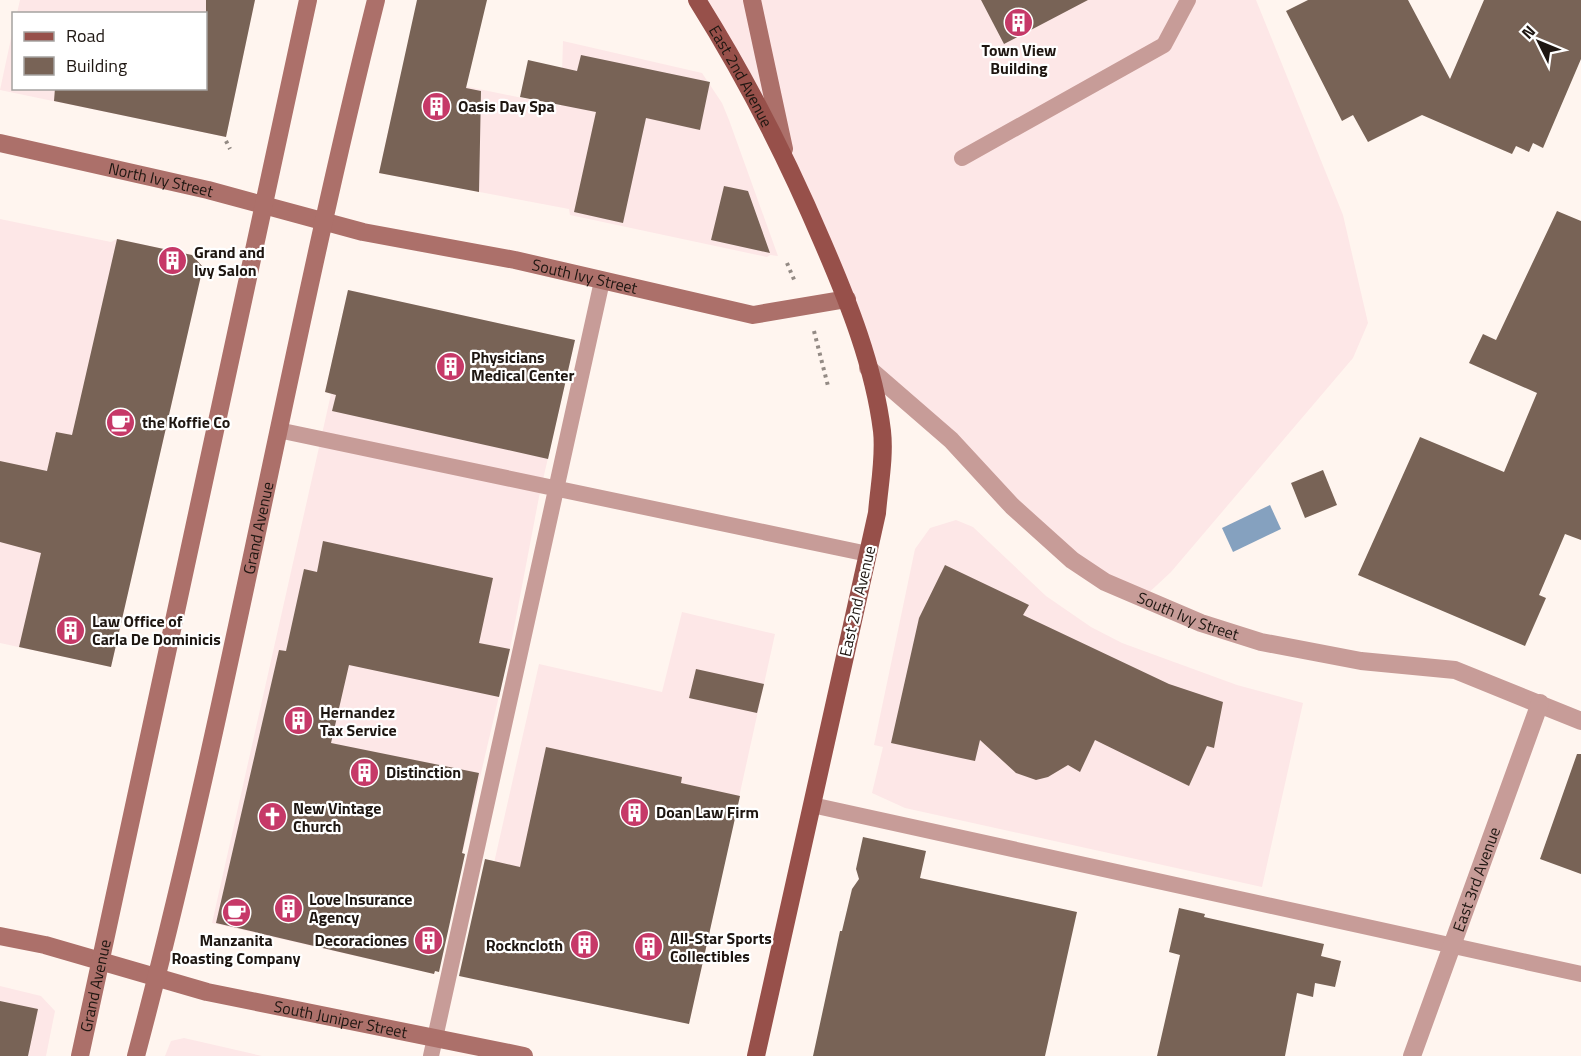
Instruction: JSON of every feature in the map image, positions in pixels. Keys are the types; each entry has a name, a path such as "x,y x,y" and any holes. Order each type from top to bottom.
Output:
{"main road":[{"name":"Grand Avenue","path":"80,1056 308,0"},
{"name":"Grand Avenue","path":"136,1056 158,978 322,221 376,0"},
{"name":"East 2nd Avenue","path":"696,0 722,40 785,154 847,299 868,368 882,433 877,513 756,1056"},
{"name":"East 2nd Avenue","path":"752,0 785,154"},
{"name":"North Ivy Street","path":"0,143 322,221"},
{"name":"South Ivy Street","path":"322,221 602,280 753,315 847,299"},
{"name":"South Juniper Street","path":"0,936 45,945 207,992 433,1047 524,1056"}],"street":[{"name":"South Ivy Street","path":"868,368 951,440 1012,506 1046,537 1072,560 1105,582 1201,623 1261,642 1361,661 1455,670 1581,721"},
{"name":"East 3rd Avenue","path":"1412,1056 1540,703"}],"lane":[{"path":"962,158 1164,45 1188,0"},
{"path":"433,1047 602,280"},
{"path":"278,430 868,554"},
{"path":"812,805 1581,974"}],"path":[{"path":"226,141 230,149"}],"shaded area":[{"path":"20,0 255,0 226,137 0,90 12,34 12,90 207,90 207,12 17,12"},
{"path":"697,0 1256,0 1343,215 1368,323 1353,358 1171,572 1142,599 1105,582 868,368 847,299"},
{"path":"563,41 702,73 722,103 778,256 767,257 570,215 569,209 379,173 401,73 561,106"},
{"path":"0,219 111,242 117,239 192,255 203,267 111,667 0,643"},
{"path":"348,290 575,340 539,497 510,649 434,974 212,923 331,394 325,392"},
{"path":"956,520 973,527 1046,596 1091,627 1122,643 1237,685 1303,703 1262,887 905,808 872,793 883,747 874,745 915,549 930,528"},
{"path":"682,612 775,634 689,1024 468,978 539,664 662,692"},
{"path":"0,986 41,996 55,1011 46,1056 0,1056"},
{"path":"184,1038 262,1056 165,1056 171,1041"}],"water":[{"path":"1270,505 1281,529 1233,552 1222,528"}],"building":[{"path":"206,0 255,0 226,137 54,101 55,90 207,90"},
{"path":"417,0 487,0 466,88 481,91 479,192 379,173"},
{"name":"Town View Building","path":"981,0 1088,0 1004,44"},
{"path":"1308,0 1408,0 1450,79 1484,0 1581,0 1581,59 1543,148 1533,143 1529,152 1516,146 1512,154 1422,115 1368,142 1353,115 1342,121 1286,11"},
{"path":"581,55 710,82 700,130 646,118 623,223 574,212 596,112 520,97 528,60 577,71"},
{"path":"724,186 748,191 770,253 711,240"},
{"path":"1557,211 1581,221 1581,540 1565,534 1539,595 1546,598 1525,646 1358,575 1420,437 1504,472 1537,393 1469,363 1483,334 1496,340"},
{"path":"117,239 192,255 203,267 111,667 19,647 41,553 0,542 0,461 47,471 56,432 72,435"},
{"name":"Physicians Medical Center","path":"348,290 575,340 548,459 332,411 336,395 325,392"},
{"path":"1323,470 1337,505 1305,518 1291,483"},
{"path":"323,541 493,578 479,643 510,649 499,697 349,665 331,743 479,773 462,853 465,854 439,972 435,971 434,974 216,923 279,650 286,651 304,569 317,572"},
{"path":"945,565 1029,605 1023,615 1169,684 1223,702 1214,748 1207,746 1189,786 1095,740 1080,772 1068,765 1048,777 1036,780 1016,773 980,740 975,761 891,743 919,618"},
{"path":"696,669 764,684 757,713 689,698"},
{"path":"546,747 682,777 681,783 740,796 689,1024 459,976 485,859 520,867"},
{"path":"1577,754 1581,754 1581,874 1540,859"},
{"path":"863,837 926,851 920,878 1077,912 1045,1056 813,1056 840,931 842,931 852,889 859,879 856,869"},
{"path":"1179,908 1205,914 1204,917 1324,944 1321,956 1341,961 1335,987 1315,983 1313,997 1297,993 1285,1056 1157,1056 1180,955 1169,952"},
{"path":"0,1001 38,1009 28,1056 0,1056"}],"place":[{"name":"Town View Building","path":"1019,22"},
{"name":"Oasis Day Spa","path":"437,106"},
{"name":"Grand and Ivy Salon","path":"173,261"},
{"name":"Physicians Medical Center","path":"450,366"},
{"name":"the Koffie Co","path":"121,422"},
{"name":"Law Office of Carla De Dominicis","path":"71,630"},
{"name":"Hernandez Tax Service","path":"299,721"},
{"name":"Distinction","path":"365,772"},
{"name":"Doan Law Firm","path":"635,812"},
{"name":"New Vintage Church","path":"272,817"},
{"name":"Love Insurance Agency","path":"288,908"},
{"name":"Manzanita Roasting Company","path":"236,912"},
{"name":"Decoraciones","path":"428,940"},
{"name":"Rockncloth","path":"584,945"},
{"name":"All-Star Sports Collectibles","path":"649,947"}]}
